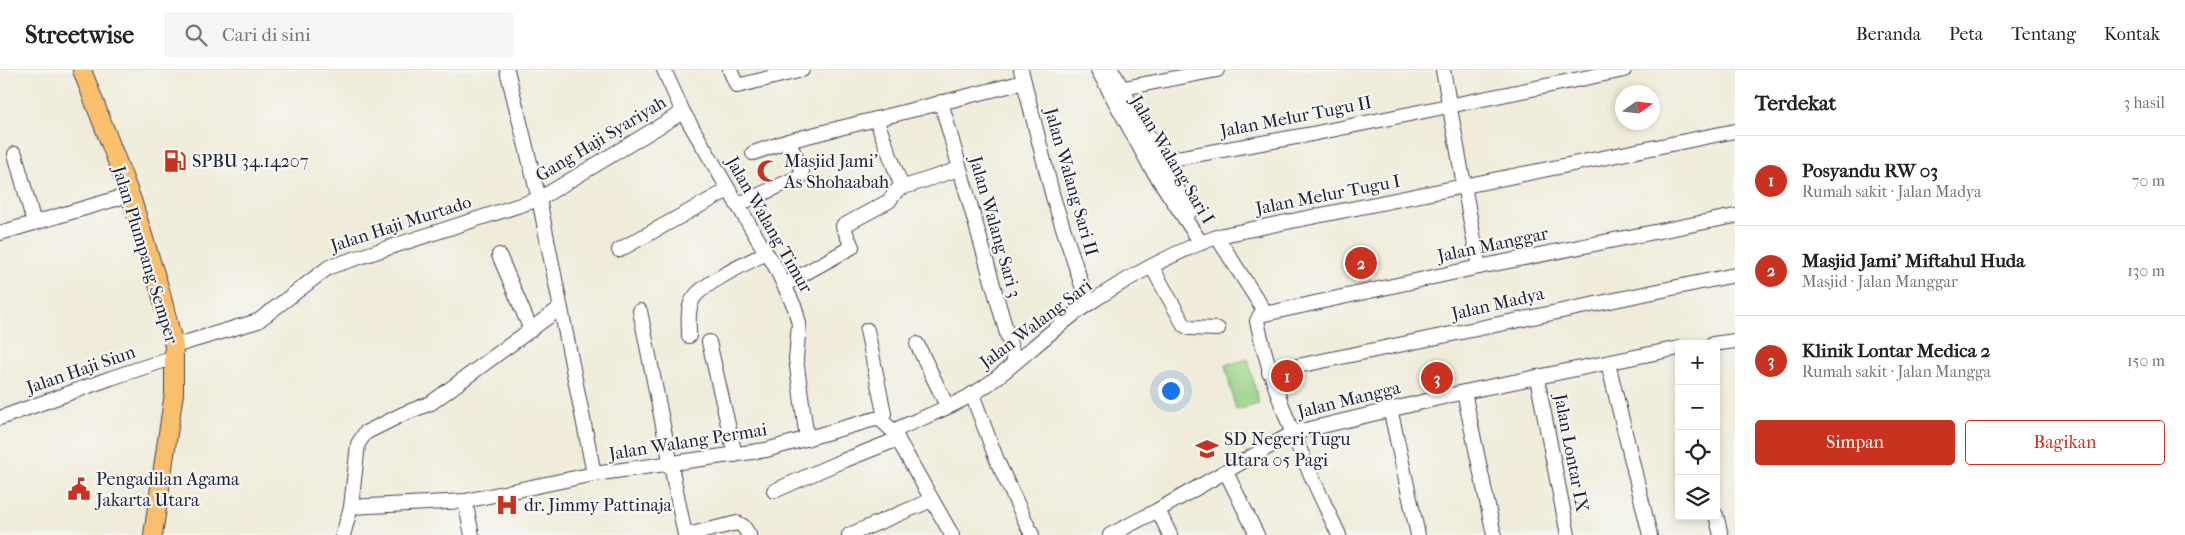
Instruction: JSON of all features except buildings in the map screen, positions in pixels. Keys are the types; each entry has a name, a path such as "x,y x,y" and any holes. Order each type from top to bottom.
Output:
{"main road":[{"name":"Jalan Plumpang Semper","path":"82,70 129,195 160,290 175,352 174,393 153,535"}],"street":[{"name":"Jalan Walang Permai","path":"507,70 539,198 594,474 766,450 875,419 881,420"},
{"name":"Jalan Walang Timur","path":"664,70 683,112 728,190 773,262 795,308 799,324 796,360 807,439"},
{"path":"730,70 737,86 802,70"},
{"name":"Jalan Walang Sari I","path":"1098,70 1115,90 1156,163 1262,313"},
{"path":"1112,70 1115,90 1217,70"},
{"path":"1443,70 1479,267"},
{"name":"Jalan Melur Tugu II","path":"1156,163 1306,135 1624,70"},
{"path":"752,153 788,141 941,102 1022,76"},
{"name":"Jalan Walang Sari II","path":"1022,76 1053,197 1088,304"},
{"name":"Jalan Walang Sari 3","path":"941,102 1015,362"},
{"name":"Gang Haji Syariyah","path":"539,198 683,112"},
{"path":"876,119 902,188"},
{"name":"Jalan Melur Tugu I","path":"1209,240 1735,131"},
{"path":"737,205 801,176 802,170 788,141"},
{"path":"15,154 34,223"},
{"path":"784,285 852,247 843,226 889,201 902,188 959,168"},
{"path":"620,250 728,190"},
{"path":"0,233 129,195"},
{"name":"Jalan Haji Murtado","path":"175,352 258,321 329,267 539,198"},
{"name":"Jalan Manggar","path":"1262,313 1735,216"},
{"name":"Jalan Walang Sari","path":"774,491 895,435 972,394 990,382 1088,304 1152,267 1209,240"},
{"path":"690,336 689,307 693,298 722,276 766,253"},
{"path":"499,255 531,330"},
{"path":"1152,267 1184,325 1189,328 1218,329"},
{"name":"Jalan Madya","path":"1269,372 1557,310 1735,275"},
{"path":"343,535 351,507 360,439 365,433 403,414 431,403 560,308"},
{"path":"640,311 686,535 737,523 743,526 749,535"},
{"path":"1262,313 1257,321 1269,372 1293,433 1339,535"},
{"path":"867,330 884,412 881,420 895,435 952,535"},
{"path":"1720,343 1735,341"},
{"path":"709,342 735,455"},
{"path":"917,344 947,406"},
{"name":"Jalan Mangga","path":"1110,535 1158,510 1293,433 1390,408 1675,349"},
{"name":"Jalan Haji Siun","path":"0,418 111,378 175,352"},
{"path":"1608,364 1650,535"},
{"name":"Jalan Lontar IX","path":"1537,378 1568,535"},
{"path":"1464,392 1494,535"},
{"path":"972,394 998,463 1032,535"},
{"path":"1390,408 1418,535"},
{"path":"1226,472 1257,535"},
{"path":"351,507 465,501 594,474"},
{"path":"849,535 932,500"},
{"path":"465,501 472,535"},
{"path":"1158,510 1170,535"},
{"path":"1717,520 1721,535"}],"green space":[{"path":"1248,359 1259,404 1236,410 1225,365"}],"place":[{"name":"SPBU 34.14207","path":"175,161"},
{"name":"Masjid Jami' As Shohaabah","path":"768,171"},
{"name":"Masjid Jami' Miftahul Huda","path":"1361,263"},
{"name":"Posyandu RW 03","path":"1287,376"},
{"name":"Klinik Lontar Medica 2","path":"1437,378"},
{"name":"SD Negeri Tugu Utara 05 Pagi","path":"1207,449"},
{"name":"Pengadilan Agama Jakarta Utara","path":"79,489"},
{"name":"dr. Jimmy Pattinaja","path":"507,505"}]}
